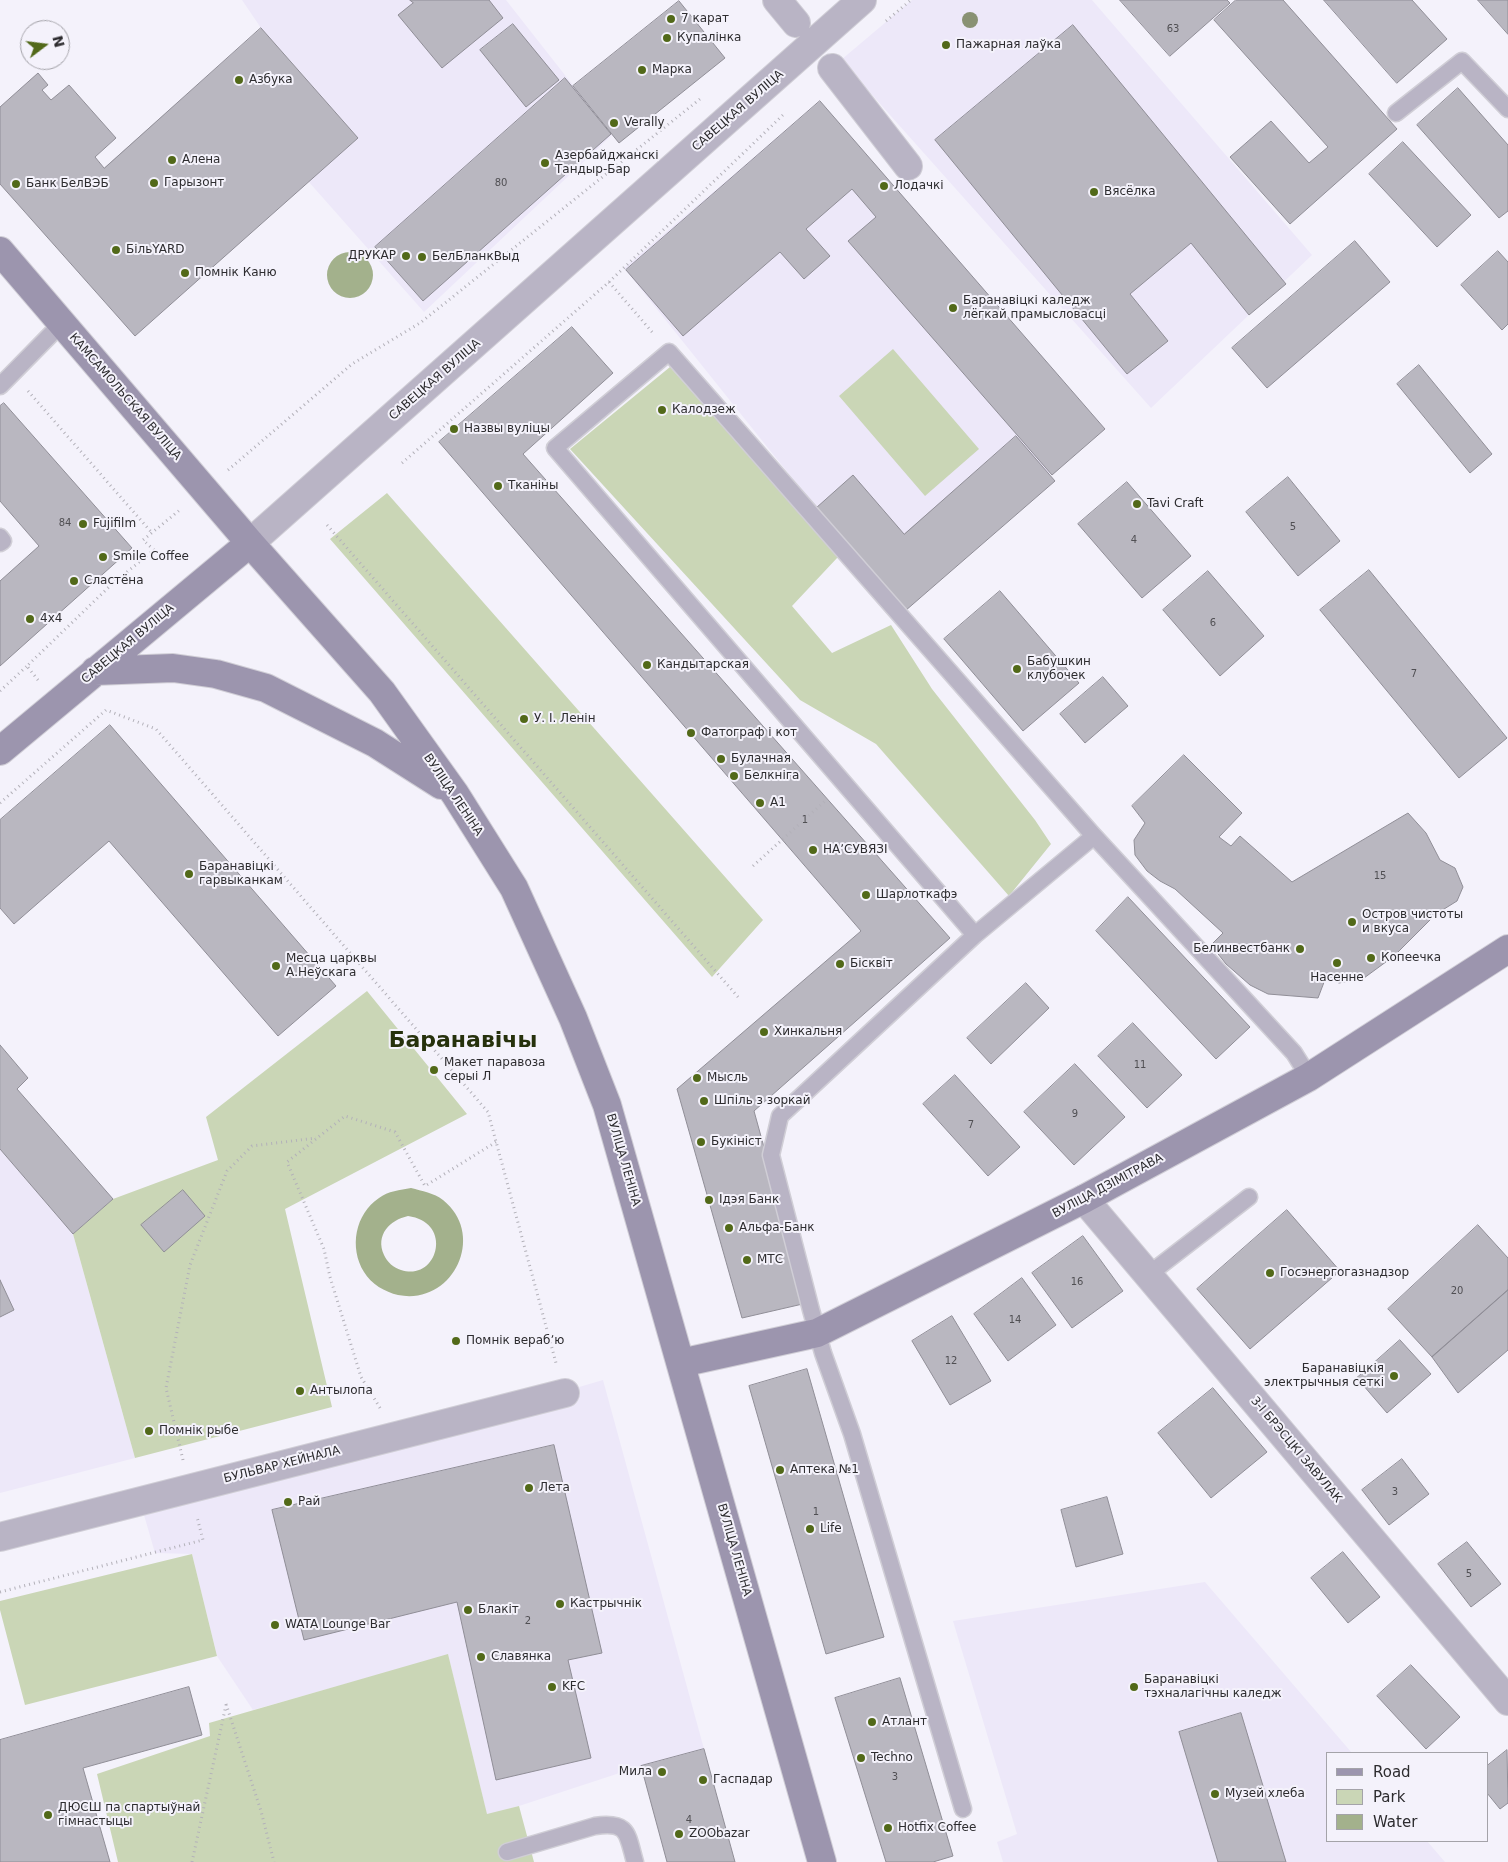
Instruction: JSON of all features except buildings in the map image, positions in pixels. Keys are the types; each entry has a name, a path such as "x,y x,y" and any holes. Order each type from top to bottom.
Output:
{"main road":[{"name":"КАМСАМОЛЬСКАЯ ВУЛІЦА","path":"0,252 250,543"},
{"name":"САВЕЦКАЯ ВУЛІЦА","path":"0,751 250,543"},
{"name":"ВУЛІЦА ЛЕНІНА","path":"250,543 382,692 455,794 514,888 573,1018 607,1105 822,1862"},
{"path":"96,671 173,668 216,674 266,688 375,743 455,794"},
{"name":"ВУЛІЦА ДЗІМІТРАВА","path":"681,1363 817,1333 1084,1199 1309,1077 1508,949"}],"street":[{"path":"777,0 796,22"},
{"name":"САВЕЦКАЯ ВУЛІЦА","path":"250,543 862,0"},
{"path":"832,68 908,166"},
{"name":"3-І БРЭСЦКІ ЗАВУЛАК","path":"1084,1199 1508,1701"},
{"name":"БУЛЬВАР ХЕЙНАЛА","path":"0,1537 564,1394"}],"lane":[{"path":"1396,113 1462,61 1508,109"},
{"path":"0,386 62,323"},
{"path":"975,935 555,448 669,352 1094,836 1294,1053 1309,1077"},
{"path":"0,537 2,541 0,543"},
{"path":"963,1809 852,1434 817,1333 771,1155 780,1116 975,935 1094,836"},
{"path":"1148,1275 1249,1197"},
{"path":"507,1852 595,1826 608,1824 618,1825 623,1828 629,1840 635,1862"}],"path":[{"path":"882,24 910,0"},
{"path":"0,691 111,585 154,550 143,540 352,364 420,323 704,96"},
{"path":"402,463 609,282 789,109"},
{"path":"609,282 669,352"},
{"path":"13,373 152,533"},
{"path":"327,525 738,997"},
{"path":"27,666 55,704 80,733"},
{"path":"0,803 106,710 156,729 488,1112 564,1394"},
{"path":"753,866 845,784"},
{"path":"397,1436 361,1377 330,1277 324,1250 287,1162 345,1116 396,1132 425,1186 496,1142"},
{"path":"0,1592 203,1540 166,1388 190,1265 227,1170 252,1146 316,1138"},
{"path":"192,1862 226,1704 261,1811 274,1862"}],"shaded area":[{"path":"242,0 506,0 612,135 424,312 308,181 358,138 261,28"},
{"path":"912,0 1092,0 1312,255 1151,408 841,60"},
{"path":"820,101 1105,429 1049,474 905,611 816,508 624,268"},
{"path":"0,1149 73,1234 135,1458 0,1493"},
{"path":"603,1380 704,1749 641,1766 487,1815 448,1655 253,1710 217,1656 192,1554 155,1553 144,1515"},
{"name":"Баранавіцкі тэхналагічны каледж","path":"1205,1582 1351,1752 1326,1752 1326,1842 1428,1842 1445,1862 1003,1862 997,1842 1017,1834 953,1621"}],"green space":[{"path":"893,349 979,449 925,496 839,396"},
{"path":"670,367 838,557 792,606 832,653 891,625 932,689 1035,820 1051,844 1009,896 876,744 800,700 570,449"},
{"path":"387,493 763,920 712,977 330,539"},
{"path":"367,991 467,1114 285,1209 332,1407 135,1458 73,1234 113,1199 218,1160 206,1117"},
{"path":"192,1554 217,1656 25,1705 0,1610 0,1601"},
{"path":"448,1654 487,1814 519,1806 534,1862 118,1862 97,1774 210,1736 209,1723"}],"water":[{"path":"346,252 354,252 363,256 369,262 373,275 369,288 363,294 354,298 346,298 337,294 331,288 327,279 327,271 331,262 337,256"},
{"path":"411,1188 428,1192 443,1200 456,1215 462,1231 463,1248 458,1265 448,1279 434,1290 418,1296 398,1295 388,1292 370,1280 359,1263 356,1242 360,1222 364,1213 371,1205 386,1194","holes":["408,1216 422,1221 432,1229 436,1239 436,1250 432,1260 424,1267 414,1271 396,1268 384,1255 381,1241 383,1235 390,1225 401,1218"]}],"place":[{"name":"7 карат","path":"671,19"},
{"name":"Купалінка","path":"667,38"},
{"name":"Пажарная лаўка","path":"946,45"},
{"name":"Марка","path":"642,70"},
{"name":"Азбука","path":"239,80"},
{"name":"Verally","path":"614,123"},
{"name":"Алена","path":"172,160"},
{"name":"Азербайджанскі Тандыр-Бар","path":"545,163"},
{"name":"Гарызонт","path":"154,183"},
{"name":"Банк БелВЭБ","path":"16,184"},
{"name":"Лодачкі","path":"884,186"},
{"name":"Вясёлка","path":"1094,192"},
{"name":"БільYARD","path":"116,250"},
{"name":"ДРУКАР","path":"406,256"},
{"name":"БелБланкВыд","path":"422,257"},
{"name":"Помнік Каню","path":"185,273"},
{"name":"Баранавіцкі каледж лёгкай прамысловасці","path":"953,308"},
{"name":"Калодзеж","path":"662,410"},
{"name":"Назвы вуліцы","path":"454,429"},
{"name":"Тканіны","path":"498,486"},
{"name":"Tavi Craft","path":"1137,504"},
{"name":"Fujifilm","path":"83,524"},
{"name":"Smile Coffee","path":"103,557"},
{"name":"Сластёна","path":"74,581"},
{"name":"4x4","path":"30,619"},
{"name":"Кандытарская","path":"647,665"},
{"name":"Бабушкин клубочек","path":"1017,669"},
{"name":"У. І. Ленін","path":"524,719"},
{"name":"Фатограф і кот","path":"691,733"},
{"name":"Булачная","path":"721,759"},
{"name":"Белкніга","path":"734,776"},
{"name":"A1","path":"760,803"},
{"name":"НАʼСУВЯЗІ","path":"813,850"},
{"name":"Баранавіцкі гарвыканкам","path":"189,874"},
{"name":"Шарлоткафэ","path":"866,895"},
{"name":"Остров чистоты и вкуса","path":"1352,922"},
{"name":"Белинвестбанк","path":"1300,949"},
{"name":"Копеечка","path":"1371,958"},
{"name":"Насенне","path":"1337,963"},
{"name":"Бісквіт","path":"840,964"},
{"name":"Месца царквы А.Неўскага","path":"276,966"},
{"name":"Хинкальня","path":"764,1032"},
{"name":"Макет паравоза серыі Л","path":"434,1070"},
{"name":"Мысль","path":"697,1078"},
{"name":"Шпіль з зоркай","path":"704,1101"},
{"name":"Букініст","path":"701,1142"},
{"name":"Ідэя Банк","path":"709,1200"},
{"name":"Альфа-Банк","path":"729,1228"},
{"name":"МТС","path":"747,1260"},
{"name":"Госэнергогазнадзор","path":"1270,1273"},
{"name":"Помнік верабʼю","path":"456,1341"},
{"name":"Баранавіцкія электрычныя сеткі","path":"1394,1376"},
{"name":"Антылопа","path":"300,1391"},
{"name":"Помнік рыбе","path":"149,1431"},
{"name":"Аптека №1","path":"780,1470"},
{"name":"Лета","path":"529,1488"},
{"name":"Рай","path":"288,1502"},
{"name":"Life","path":"810,1529"},
{"name":"Кастрычнік","path":"560,1604"},
{"name":"Блакіт","path":"468,1610"},
{"name":"WATA Lounge Bar","path":"275,1625"},
{"name":"Славянка","path":"481,1657"},
{"name":"KFC","path":"552,1687"},
{"name":"Баранавіцкі тэхналагічны каледж","path":"1134,1687"},
{"name":"Атлант","path":"872,1722"},
{"name":"Techno","path":"861,1758"},
{"name":"Мила","path":"662,1772"},
{"name":"Гаспадар","path":"703,1780"},
{"name":"Музей хлеба","path":"1215,1794"},
{"name":"ДЮСШ па спартыўнай гімнастыцы","path":"48,1815"},
{"name":"Hotfix Coffee","path":"888,1828"},
{"name":"ZOObazar","path":"679,1834"}],"district":[{"name":"Баранавічы","path":"463,1041"}]}
